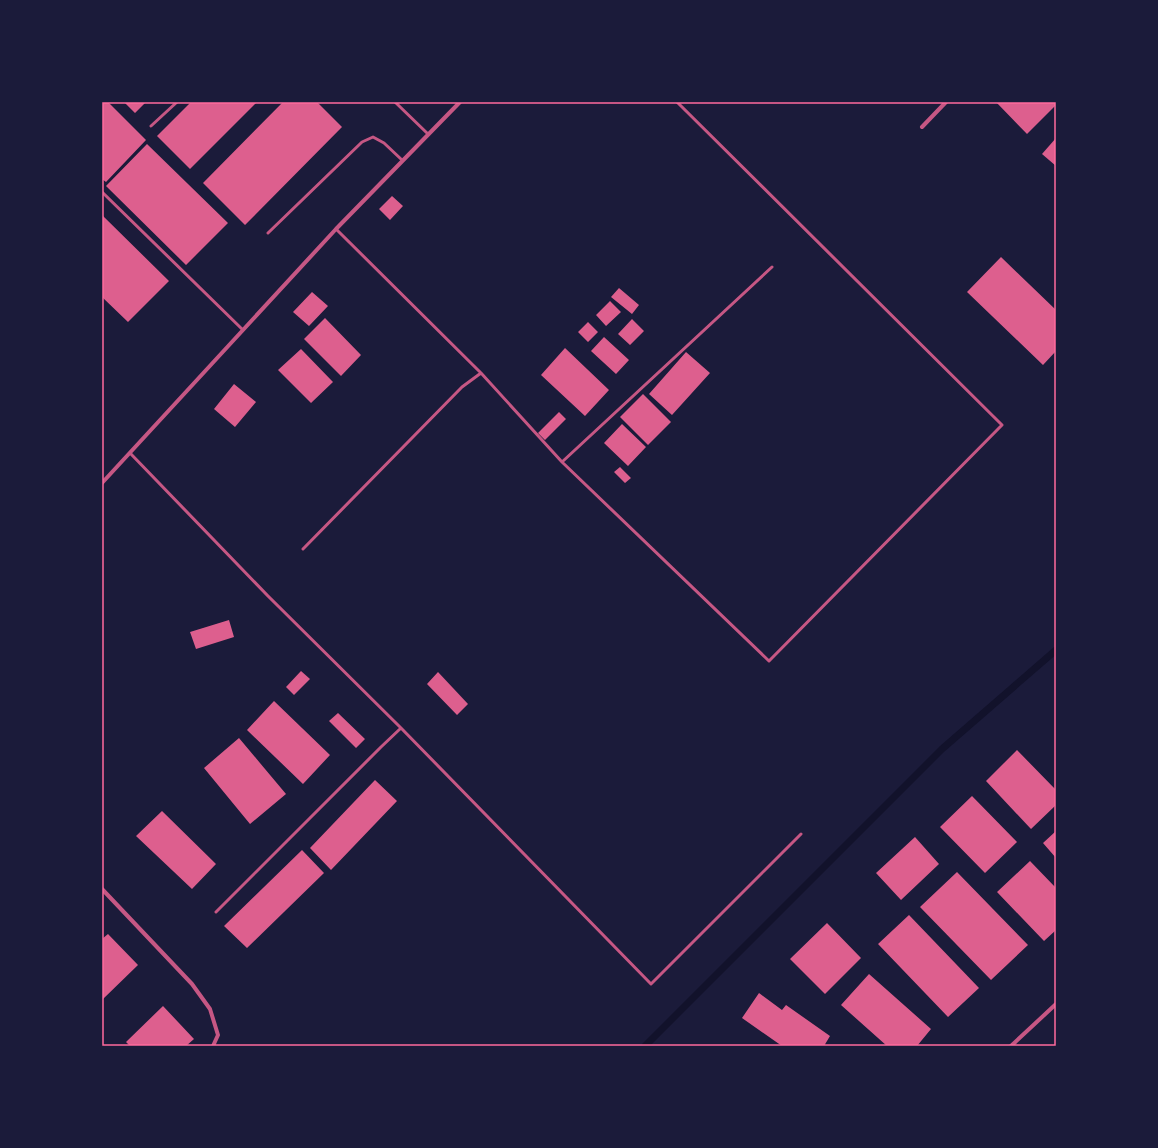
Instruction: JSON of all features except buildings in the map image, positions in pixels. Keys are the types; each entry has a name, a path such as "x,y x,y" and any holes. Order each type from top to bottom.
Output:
{"street":[{"path":"102,483 336,229 460,102"},
{"path":"922,127 946,102"},
{"path":"102,890 192,984 210,1009 218,1035 213,1046"},
{"path":"1011,1046 1056,1004"}],"lane":[{"path":"151,126 177,102"},
{"path":"396,102 428,134"},
{"path":"336,229 481,374 562,462 769,661 1002,425 677,102"},
{"path":"268,233 362,142 373,137 384,143 402,160"},
{"path":"102,192 243,330"},
{"path":"562,462 772,266"},
{"path":"303,548 462,387 481,374"},
{"path":"130,453 268,596 401,728 651,984 801,834"},
{"path":"216,912 381,746 401,728"}],"waterway":[{"path":"645,1046 942,749 1056,650"}]}
